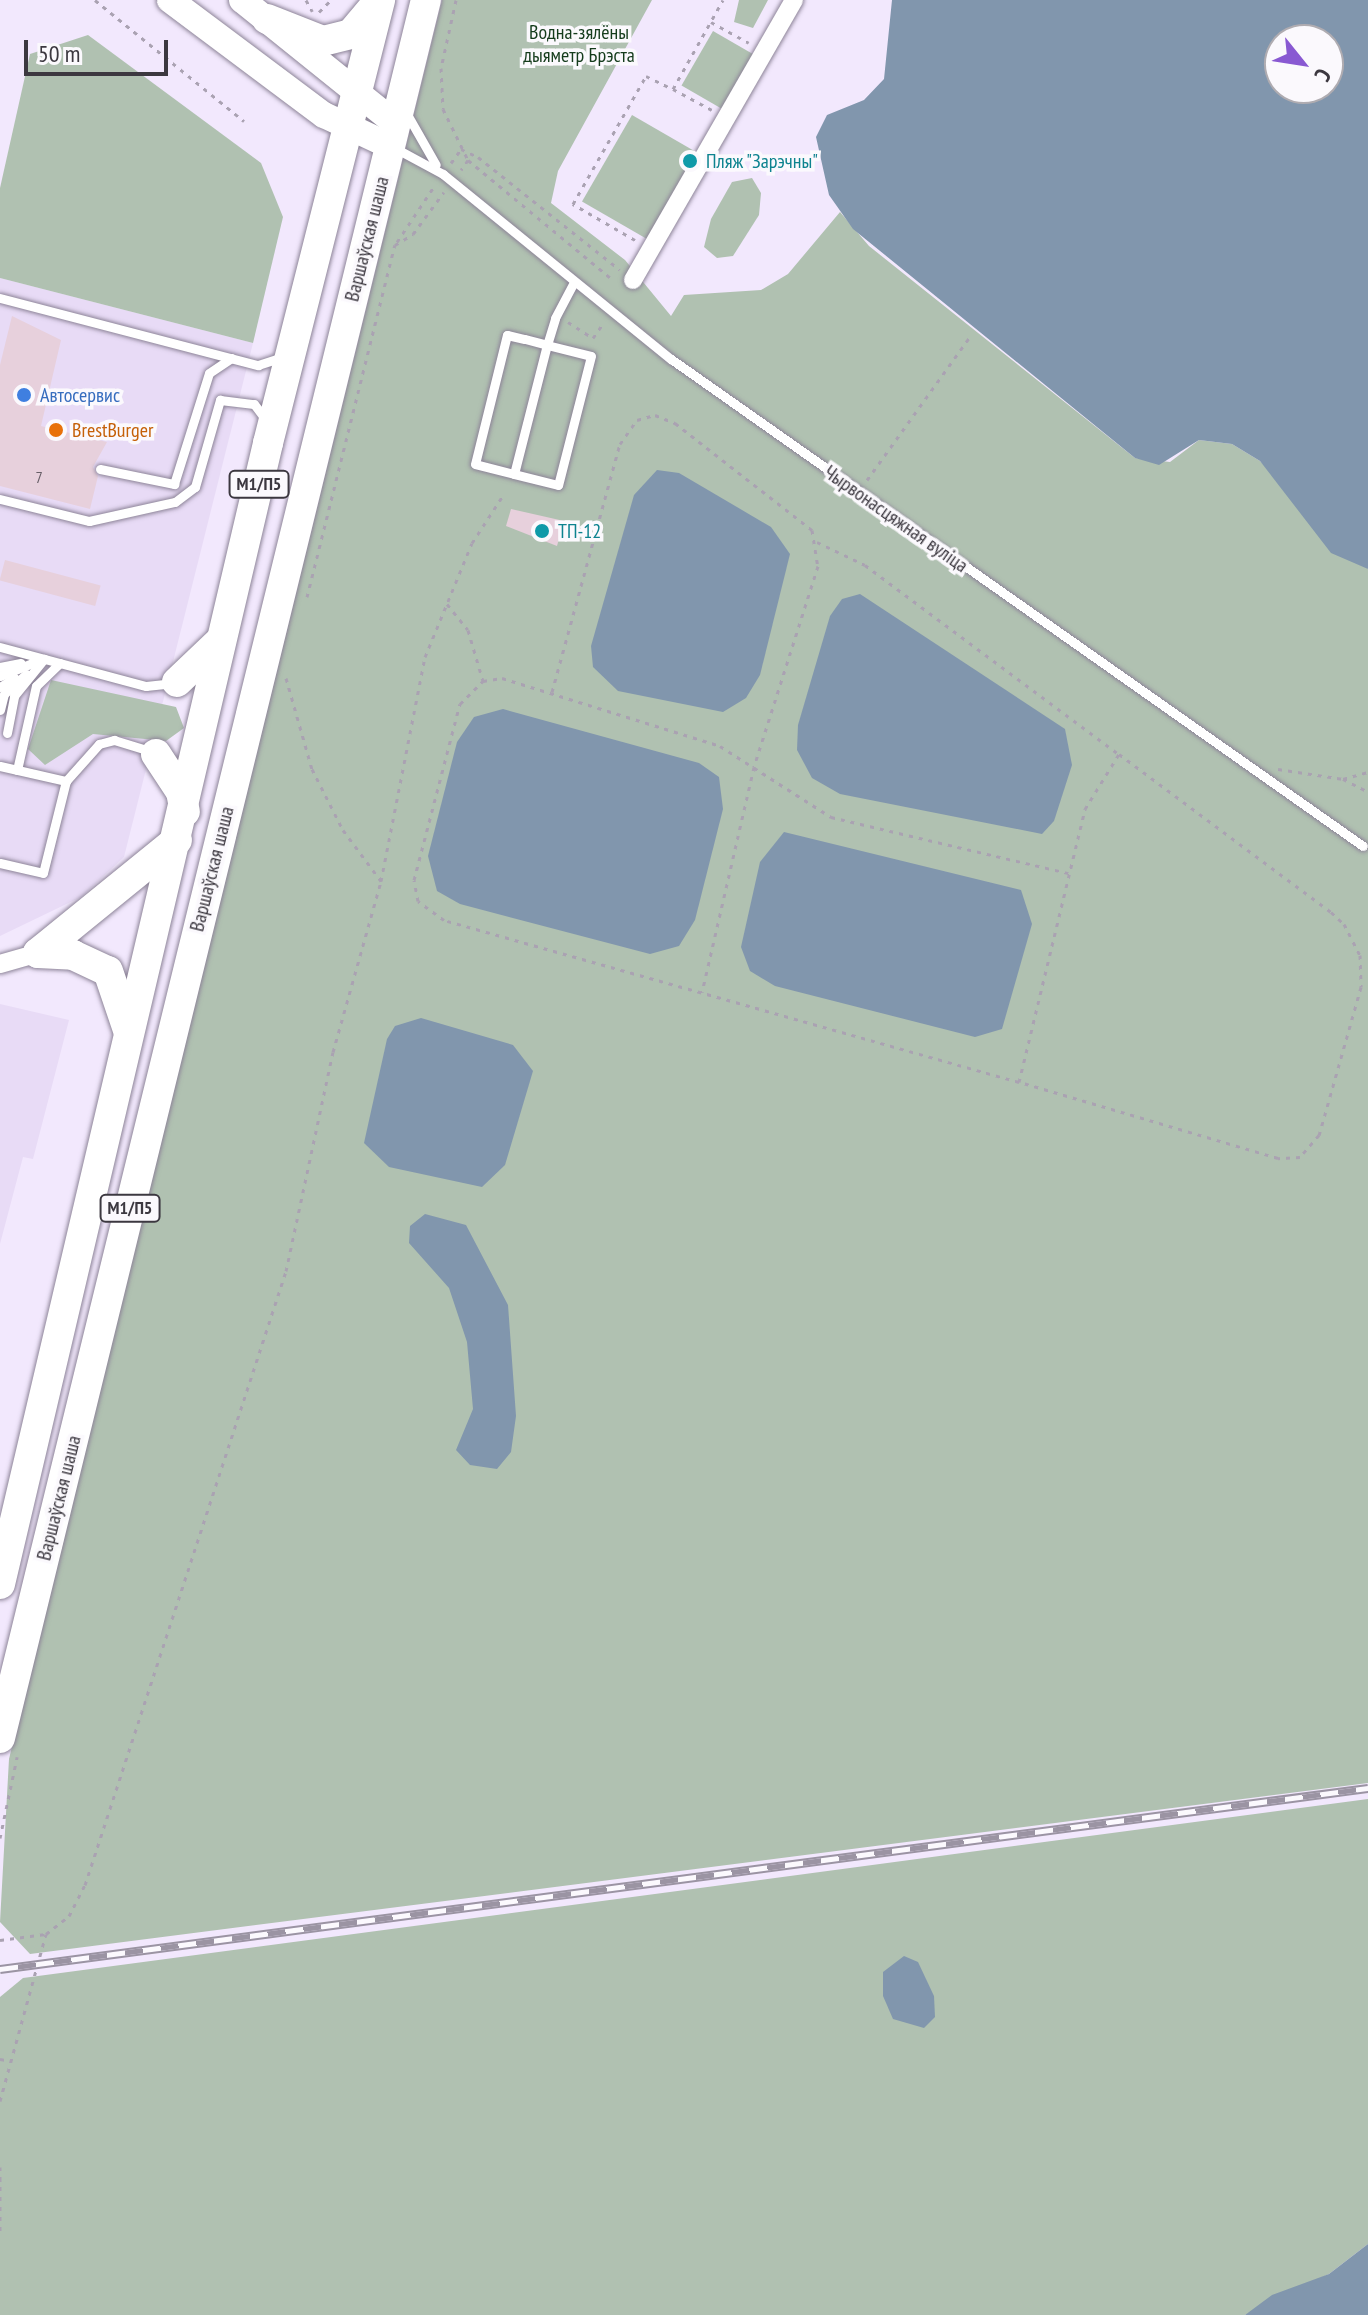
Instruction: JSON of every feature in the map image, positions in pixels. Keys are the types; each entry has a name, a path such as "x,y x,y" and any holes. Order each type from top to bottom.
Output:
{"highway":[{"name":"Варшаўская шаша","path":"0,1584 181,826 268,443 379,0"},
{"path":"267,19 323,41 351,34 379,0"},
{"name":"Варшаўская шаша","path":"0,1738 426,0"},
{"path":"177,682 199,669 225,634"},
{"path":"38,953 181,826 181,792 156,754"},
{"path":"38,953 73,955 108,971 118,985 130,1041"}],"main road":[{"name":"Чырвонасцяжная вуліца","path":"170,0 348,129 393,135"},
{"name":"Чырвонасцяжная вуліца","path":"242,0 358,88 393,135"}],"street":[{"path":"630,285 794,0"},
{"path":"0,964 38,953"}],"lane":[{"name":"Чырвонасцяжная вуліца","path":"405,88 412,134 443,174"},
{"name":"Чырвонасцяжная вуліца","path":"393,135 612,312 857,492 1242,767 1363,846"},
{"path":"514,474 556,314 574,282"},
{"path":"0,298 258,365 291,349"},
{"path":"507,335 547,345 591,356 558,485 475,464 507,335"},
{"path":"100,469 174,484 209,373 231,358"},
{"path":"0,499 89,521 175,502 195,487 214,412 231,396 263,412 268,443"},
{"path":"0,647 146,686 177,682"},
{"path":"0,676 44,659"},
{"path":"0,676 44,659"},
{"path":"0,710 4,694 44,659"},
{"path":"7,733 14,696 44,659"},
{"path":"17,770 36,686 60,663"},
{"path":"0,863 43,873 66,781 99,744 140,744 156,754"},
{"path":"0,766 66,781"}],"path":[{"path":"95,0 244,121"},
{"path":"315,16 331,0"},
{"path":"456,0 441,68 443,109 468,160 630,285"},
{"path":"673,89 723,0"},
{"path":"711,22 766,53"},
{"path":"651,249 573,204 646,76 728,119"},
{"path":"305,607 395,245 413,234 468,160"},
{"path":"556,314 593,338 612,312"},
{"path":"857,492 925,407 969,338"},
{"path":"552,692 620,444 637,420 655,415 675,423 804,521 817,542 818,566 754,767 702,992"},
{"path":"0,1940 46,1934 69,1916 85,1885 210,1518 286,1271 333,1052 381,881 409,714 447,604 502,497"},
{"path":"817,542 865,565 1331,912 1354,939 1361,987 1319,1135 1300,1157 1278,1158 444,920 418,901 414,880 456,714 483,681 502,678 692,735 754,767 790,797 831,817 1068,873"},
{"path":"447,604 468,630 483,681"},
{"path":"281,689 285,674 312,769 343,830 381,881"},
{"path":"1019,1082 1068,873 1091,794 1119,754"},
{"path":"1242,767 1343,779 1368,792"},
{"path":"1343,779 1368,772"},
{"path":"0,2101 46,1934"},
{"path":"0,2059 11,2061"},
{"path":"0,2167 0,2231"}],"shaded area":[{"path":"0,278 253,343 124,857 81,897 0,936"},
{"path":"0,1004 69,1020 33,1159 23,1157 0,1244"}],"green space":[{"name":"Водна-зялёны дыяметр Брэста","path":"442,0 652,0 558,171 551,203 625,260 671,316 684,295 761,290 788,274 840,212 869,246 1135,458 1170,462 1199,440 1232,444 1260,461 1368,569 1368,1783 30,1954 0,1922 9,1759"},
{"path":"739,0 768,0 753,28 734,22"},
{"path":"713,31 755,55 723,110 682,86"},
{"path":"88,35 261,163 283,217 253,343 0,278 0,188 30,54"},
{"path":"632,115 699,154 649,240 582,202"},
{"path":"752,178 761,193 759,215 733,256 717,258 704,247 711,219 732,182"},
{"path":"51,680 176,707 184,728 166,741 93,734 45,765 28,749"},
{"path":"1368,1799 1368,2244 1329,2274 1245,2315 0,2315 0,1997 23,1978"}],"water":[{"path":"892,0 1368,0 1368,569 1331,553 1260,461 1232,444 1199,440 1159,465 1135,458 853,229 829,195 816,137 827,115 864,100 884,79"},
{"path":"657,470 679,473 771,527 790,554 760,675 746,698 723,712 618,691 593,667 591,646 634,495"},
{"path":"860,594 1065,729 1072,765 1054,821 1042,834 840,794 812,778 797,750 798,725 830,616 842,599"},
{"path":"503,709 699,763 719,777 723,809 695,920 679,946 650,954 460,904 437,891 428,856 457,742 474,717"},
{"path":"784,832 1021,890 1032,924 1002,1029 975,1037 775,986 750,971 741,947 760,862"},
{"path":"421,1018 513,1045 533,1071 505,1165 482,1187 389,1167 364,1143 387,1039 395,1026"},
{"path":"425,1214 466,1225 508,1305 516,1416 511,1452 497,1469 470,1465 456,1450 473,1409 467,1342 449,1288 409,1243 410,1226"},
{"path":"904,1956 918,1962 934,1996 935,2017 924,2028 893,2019 883,1996 883,1972"},
{"path":"1368,2244 1368,2315 1245,2315 1272,2295 1329,2274"}],"building":[{"name":"Автосервис","path":"12,316 61,340 41,426 107,442 93,467 98,476 90,509 0,486 0,365"},
{"name":"ТП-12","path":"511,509 564,521 557,546 506,526"},
{"path":"5,560 101,586 95,606 0,580"}],"railway":[{"path":"0,1969 1368,1788"}],"place":[{"name":"Пляж \"Зарэчны\"","path":"690,161"},
{"name":"Автосервис","path":"24,395"},
{"name":"BrestBurger","path":"56,430"},
{"name":"ТП-12","path":"542,531"}]}
